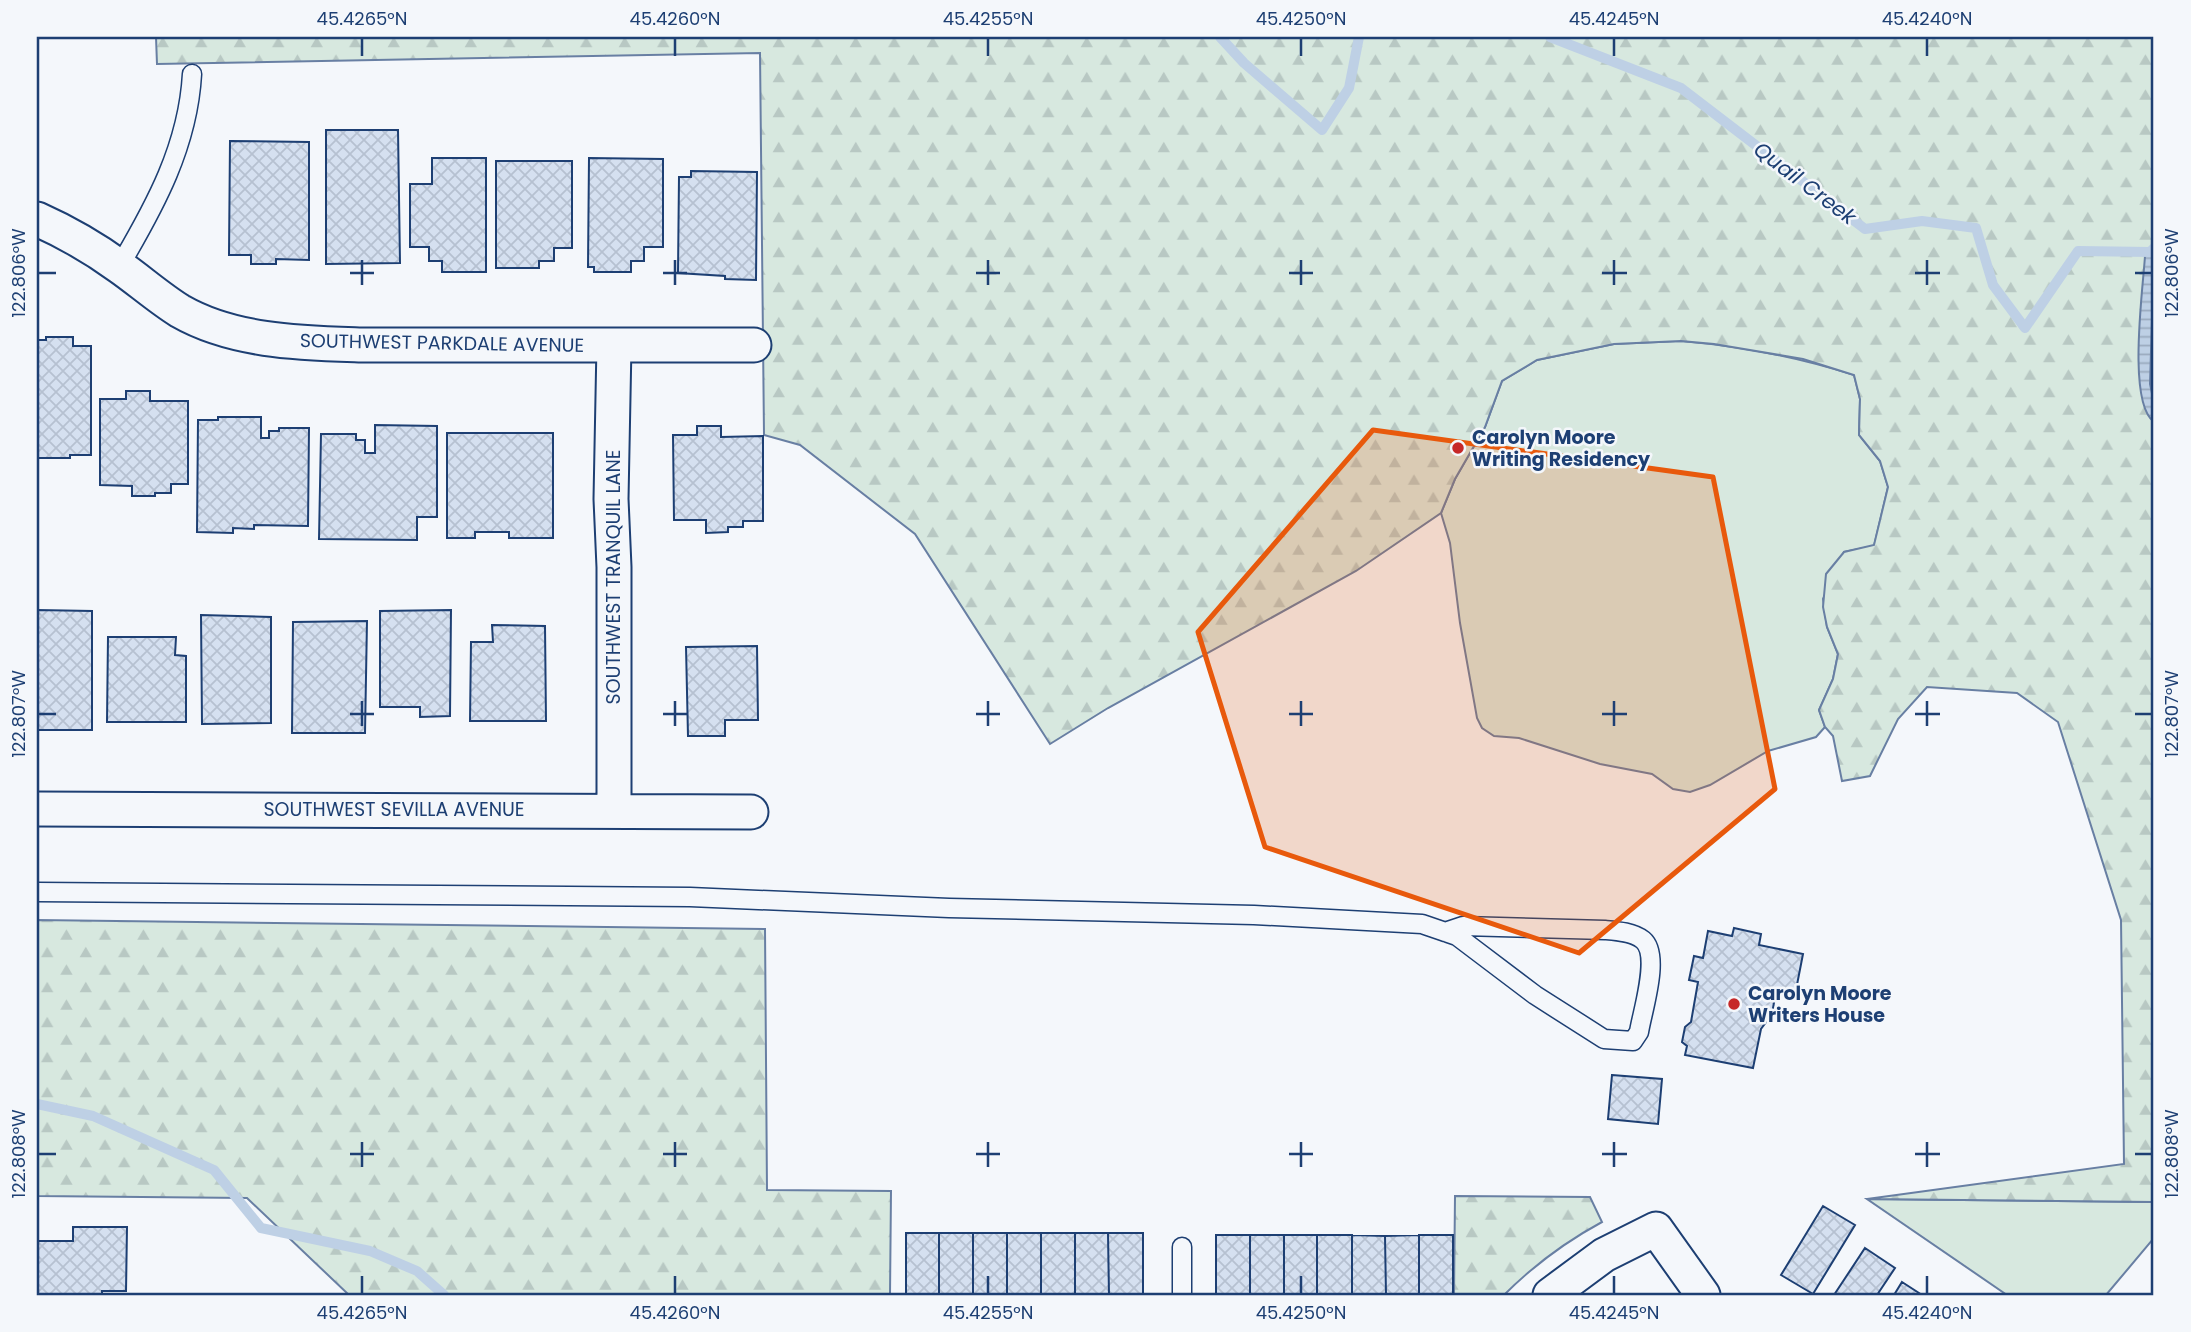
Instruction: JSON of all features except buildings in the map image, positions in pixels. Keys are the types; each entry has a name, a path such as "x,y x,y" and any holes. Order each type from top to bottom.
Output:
{"street":[{"name":"SOUTHWEST PARKDALE AVENUE","path":"37,219 90,247 182,312 222,328 274,339 362,345 754,345"},
{"name":"SOUTHWEST TRANQUIL LANE","path":"614,345 611,499 614,567 614,810"},
{"name":"SOUTHWEST SEVILLA AVENUE","path":"37,809 751,812"},
{"path":"1550,1295 1604,1255 1656,1229 1703,1295"}],"lane":[{"path":"119,267 151,212 170,171 184,133 192,74"},
{"path":"37,892 690,897 949,908 1254,915 1422,924 1445,932 1457,936 1535,995 1604,1039 1633,1041 1639,1032 1651,966 1649,949 1644,940 1624,932 1541,927 1463,926 1445,932"},
{"path":"1182,1247 1182,1295"}],"highlighted area":[{"path":"1373,430 1713,477 1775,789 1579,953 1265,847 1198,632"}],"green space":[{"path":"156,37 2154,37 2154,1202 1867,1199 2124,1164 2121,920 2058,722 2017,693 1927,687 1898,719 1870,776 1842,781 1833,736 1825,727 1819,710 1833,679 1838,654 1827,627 1823,607 1826,574 1844,552 1874,545 1888,487 1880,461 1859,435 1860,399 1854,375 1803,359 1681,341 1614,344 1537,360 1502,381 1485,427 1455,479 1441,513 1356,571 1108,708 1050,744 915,534 800,445 764,435 760,53 157,64"},
{"path":"1681,341 1769,353 1854,375 1860,399 1859,435 1880,461 1888,487 1874,546 1844,552 1823,599 1827,627 1838,654 1833,679 1819,710 1825,727 1816,737 1768,751 1710,785 1690,792 1673,789 1652,774 1600,764 1519,738 1494,736 1482,728 1477,718 1460,623 1450,543 1441,513 1455,479 1485,427 1502,381 1537,360 1614,344"},
{"path":"37,920 765,929 767,1190 891,1191 890,1295 349,1295 247,1198 37,1196"},
{"path":"1455,1196 1590,1197 1602,1222 1550,1255 1504,1295 1454,1295"},
{"path":"1867,1199 2154,1202 2154,1238 2106,1295 2007,1295"}],"water":[{"path":"2154,254 2150,384 2154,422 2146,410 2141,392 2139,344 2145,256"}],"waterway":[{"name":"Quail Creek","path":"1220,37 1244,63 1322,130 1349,88 1359,37"},
{"name":"Quail Creek","path":"1550,37 1681,88 1865,229 1922,221 1976,228 1993,285 2025,328 2078,251 2150,252 2154,248"},
{"path":"37,1104 93,1116 214,1170 261,1228 370,1251 417,1271 444,1295"}],"place":[{"name":"Carolyn Moore Writing Residency","path":"1458,448"},
{"name":"Carolyn Moore Writers House","path":"1734,1004"}]}
